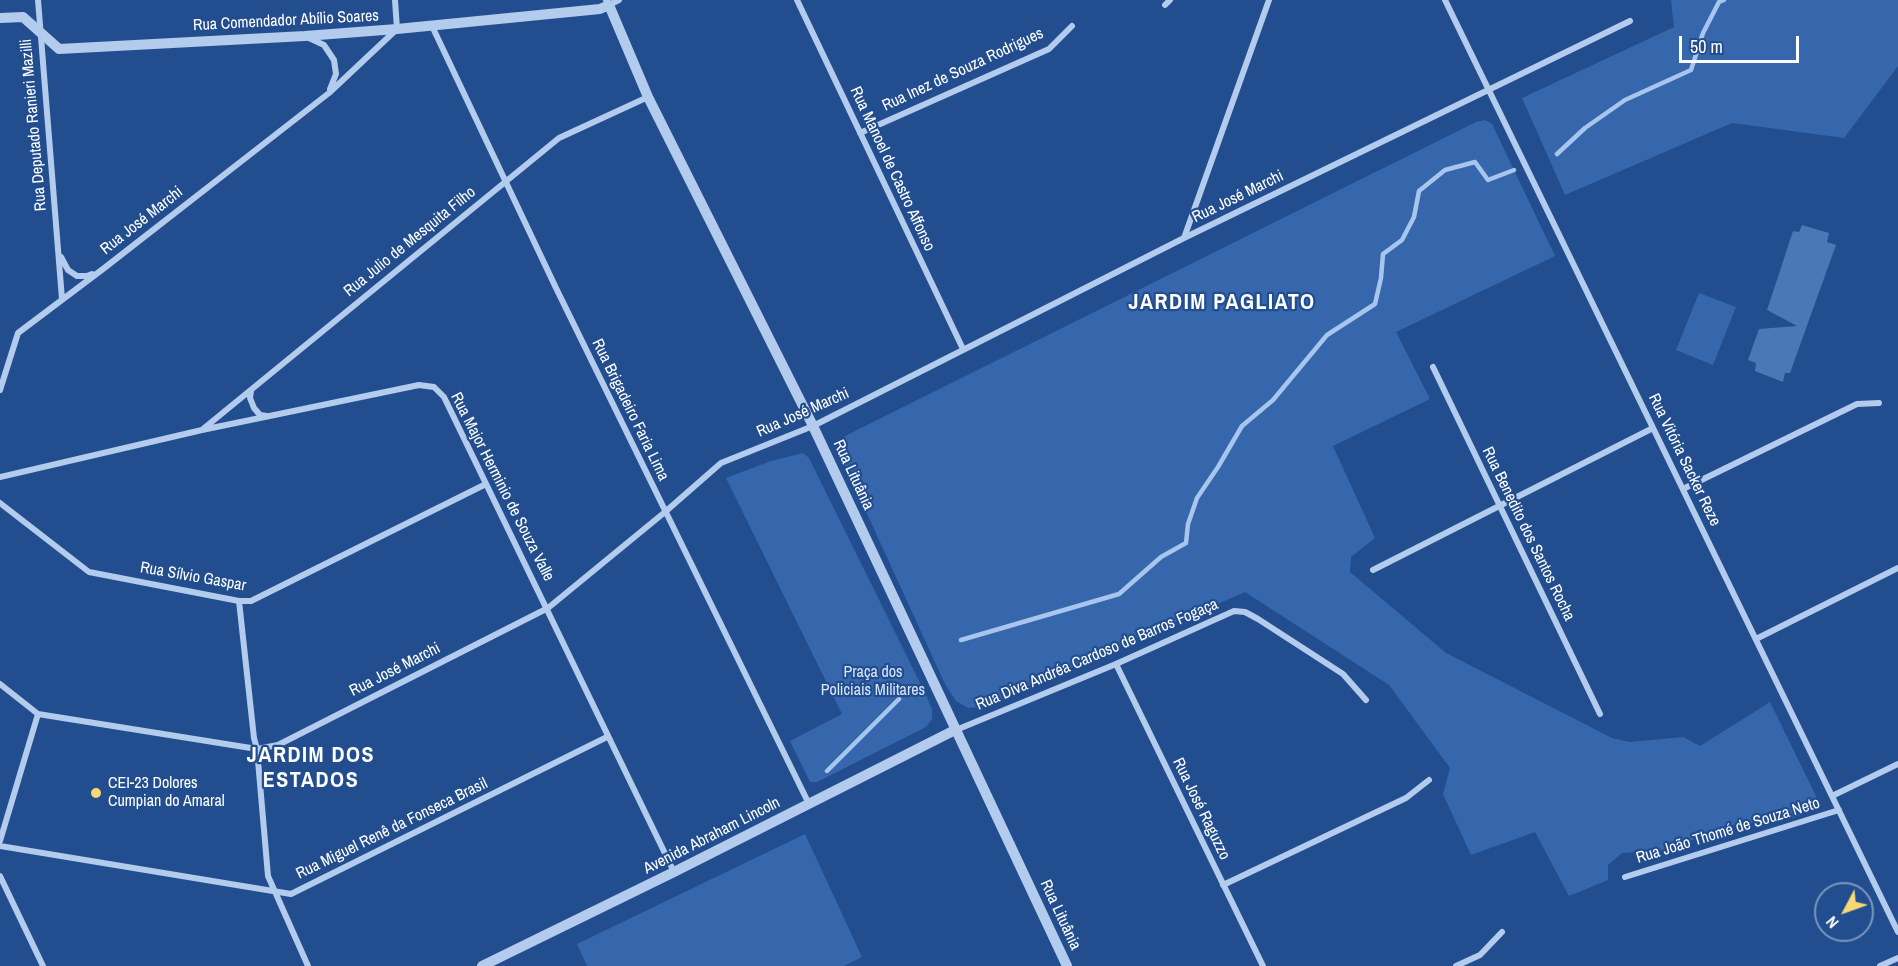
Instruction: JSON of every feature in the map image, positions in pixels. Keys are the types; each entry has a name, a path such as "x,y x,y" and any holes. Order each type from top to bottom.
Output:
{"street":[{"name":"Rua Deputado Ranieri Mazilli","path":"38,0 62,300"},
{"path":"394,0 397,29"},
{"name":"Rua Comendador Abílio Soares","path":"0,18 23,17 59,49 305,36 432,26 600,9 607,2 620,0"},
{"name":"Rua Manoel de Castro Affonso","path":"797,0 963,349"},
{"path":"1184,238 1269,0"},
{"name":"Rua Vitória Sacker Reze","path":"1445,0 1898,932"},
{"name":"Rua Lituânia","path":"607,2 648,97 813,426 1067,966"},
{"name":"Rua José Marchi","path":"0,684 38,714 257,750 278,745 548,608 721,463 813,426 1184,238 1630,21"},
{"name":"Rua Brigadeiro Faria Lima","path":"432,26 505,182 809,804"},
{"name":"Rua Inez de Souza Rodrigues","path":"860,133 1049,49 1072,26"},
{"name":"Rua José Marchi","path":"0,390 18,333 329,93 397,29"},
{"path":"305,36 324,45 334,60 336,74 329,93"},
{"name":"Rua Julio de Mesquita Filho","path":"202,430 559,138 648,97"},
{"name":"Rua Deputado Ranieri Mazilli","path":"58,248 68,270 78,276 87,276 103,269"},
{"name":"Rua Benedito dos Santos Rocha","path":"1432,367 1600,714"},
{"name":"Rua Major Herminio de Souza Valle","path":"0,477 202,430 419,386 434,387 444,397 674,872"},
{"path":"251,390 249,398 254,408 260,414 268,417"},
{"path":"1683,489 1857,404 1879,403"},
{"path":"1373,570 1653,428"},
{"name":"Rua Sílvio Gaspar","path":"0,503 89,572 239,601 251,601 486,484"},
{"path":"1756,639 1898,568"},
{"path":"239,601 257,750 268,876 309,966"},
{"name":"Rua Diva Andréa Cardoso de Barros Fogaça","path":"955,730 1116,664 1234,611 1245,612 1343,674 1366,700"},
{"name":"Rua José Raguzzo","path":"1116,664 1263,966"},
{"path":"0,841 38,714"},
{"name":"Avenida Abraham Lincoln","path":"482,966 955,730"},
{"name":"Rua Miguel Renê da Fonseca Brasil","path":"0,846 291,894 607,737"},
{"path":"1832,796 1898,764"},
{"path":"1223,885 1406,798 1429,780"},
{"name":"Rua João Thomé de Souza Neto","path":"1625,877 1839,810"},
{"path":"0,876 43,966"},
{"path":"1456,966 1480,955 1503,932"},
{"path":"1880,966 1898,958"}],"green space":[{"path":"1671,0 1898,0 1898,66 1844,138 1732,123 1565,195 1522,98 1674,27"},
{"path":"1485,120 1492,124 1555,256 1396,332 1430,399 1333,446 1375,538 1351,557 1350,572 1446,653 1612,738 1630,742 1683,737 1700,746 1770,702 1817,798 1808,813 1782,821 1736,824 1665,850 1622,853 1608,865 1608,880 1569,896 1535,832 1471,855 1443,794 1450,768 1389,685 1245,592 982,707 968,708 956,701 945,684 837,448 840,440 1476,122"},
{"path":"1699,293 1736,307 1713,365 1676,350"},
{"name":"Praça dos Policiais Militares","path":"803,453 809,458 932,709 932,719 926,727 817,782 810,782 790,741 842,714 726,478 771,461"},
{"path":"805,834 862,957 844,966 587,966 577,944"}],"building":[{"path":"1802,225 1829,233 1827,242 1836,245 1790,373 1785,373 1783,382 1755,371 1756,363 1748,360 1759,329 1797,326 1767,310 1793,231 1799,232"}],"waterway":[{"path":"1557,154 1585,128 1625,100 1691,70 1703,33 1719,2 1724,0"},
{"path":"961,640 1119,594 1161,557 1186,543 1188,524 1197,498 1242,426 1273,400 1327,335 1375,304 1381,278 1383,254 1402,240 1414,217 1419,191 1445,170 1475,162 1488,180 1514,170"},
{"path":"827,771 899,699"}],"place":[{"name":"CEI-23 Dolores Cumpian do Amaral","path":"96,793"}],"district":[{"name":"JARDIM PAGLIATO","path":"1222,303"},
{"name":"JARDIM DOS ESTADOS","path":"311,768"}]}
